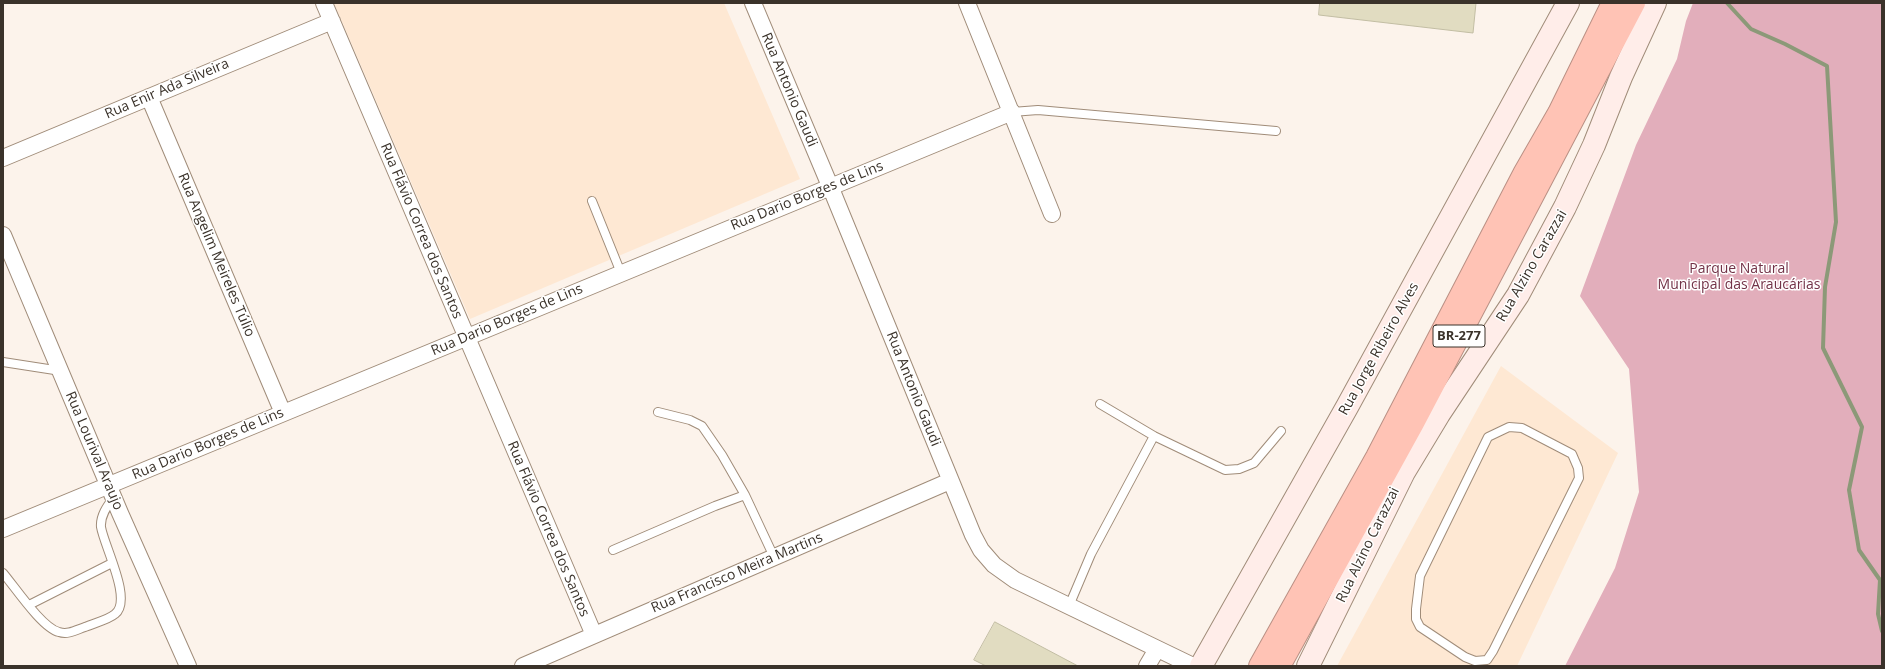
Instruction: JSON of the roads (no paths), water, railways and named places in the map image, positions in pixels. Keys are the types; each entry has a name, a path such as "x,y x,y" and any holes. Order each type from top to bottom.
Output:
{"highway":[{"name":"BR-277","path":"1260,666 1377,457 1524,174 1559,113 1613,3"},
{"name":"BR-277","path":"1279,666 1413,423 1634,3"}],"main road":[{"path":"1554,30 1555,3"},
{"name":"Rua Jorge Ribeiro Alves","path":"1201,666 1347,407 1568,3"},
{"name":"Rua Alzino Carazzai","path":"1308,666 1404,472 1439,414 1518,295 1565,207 1594,145 1621,77 1655,3"}],"street":[{"name":"Rua Flávio Correa dos Santos","path":"324,3 594,635"},
{"name":"Rua Antonio Gaudi","path":"753,3 978,545 994,565 1015,580 1193,666"},
{"path":"966,3 1012,112 1052,214"},
{"name":"Rua Enir Ada Silveira","path":"3,158 332,21"},
{"name":"Rua Angelim Meireles Túlio","path":"149,97 283,413"},
{"name":"Rua Dario Borges de Lins","path":"3,529 111,492 283,413 1012,112"},
{"name":"Rua Lourival Araujo","path":"3,235 111,492 188,666"},
{"name":"Rua Francisco Meira Martins","path":"523,666 950,480"},
{"path":"1147,666 1157,649"}],"lane":[{"path":"1012,112 1045,110 1276,131"},
{"path":"592,201 621,273"},
{"path":"3,362 60,372"},
{"path":"1100,404 1154,436 1226,470 1239,469 1254,463 1282,431"},
{"path":"658,412 690,420 702,426 722,455 745,494 774,557"},
{"path":"1509,427 1522,428 1572,454 1578,468 1579,478 1493,651 1486,660 1475,661 1466,657 1420,627 1416,619 1416,609 1420,576 1488,436 1509,427"},
{"path":"1069,606 1091,554 1154,436"},
{"path":"3,573 45,625 58,632 70,633 115,614 120,608 121,599 101,527 103,513 111,492"},
{"path":"613,550 745,494"},
{"path":"29,604 112,564"}],"waterway":[{"path":"1727,3 1751,29 1785,44 1827,66 1836,222 1825,287 1823,348 1862,427 1849,490 1859,550 1880,580 1878,614 1882,631"}],"park label":[{"name":"Parque Natural Municipal das Araucárias","path":"1739,278"}]}
